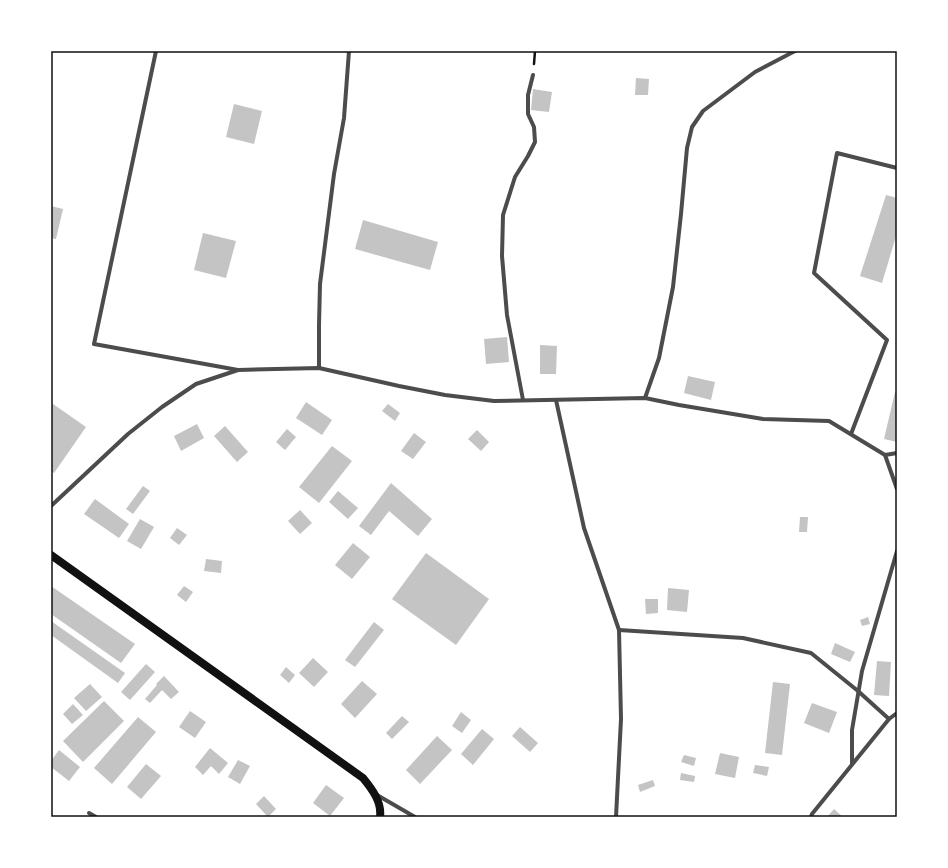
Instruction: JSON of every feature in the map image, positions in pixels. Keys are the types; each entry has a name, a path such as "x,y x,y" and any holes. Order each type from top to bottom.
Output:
{"main road":[{"path":"51,555 363,778 375,794 381,811 380,817"}],"street":[{"path":"156,51 94,344 238,370 319,368 445,395 494,400 645,398 763,419 829,421 885,455 897,489"},
{"path":"319,368 318,325 320,284 334,174 344,118 349,51"},
{"path":"645,398 659,358 673,287 687,148 692,127 703,111 754,72 795,51"},
{"path":"523,400 507,315 502,256 503,215 515,177 535,142 534,127 528,114 528,95 533,75"},
{"path":"851,434 887,340 814,273 837,153 897,168"},
{"path":"51,506 128,434 162,407 196,384 238,370"},
{"path":"556,400 584,528 619,630 621,719 616,817"},
{"path":"885,455 897,453"},
{"path":"852,764 852,730 862,671 897,551"},
{"path":"619,630 742,638 811,653 858,691 889,719"},
{"path":"811,817 889,719 897,713"},
{"path":"375,794 414,817"},
{"path":"89,813 96,817"}],"building":[{"path":"636,78 649,79 648,95 635,95"},
{"path":"533,89 552,92 549,112 531,110"},
{"path":"234,104 262,111 254,144 226,137"},
{"path":"886,195 897,198 897,233 882,283 860,276"},
{"path":"51,206 63,209 56,239 51,238"},
{"path":"363,220 438,242 430,270 355,249"},
{"path":"203,233 236,241 226,278 194,270"},
{"path":"507,337 509,362 486,364 484,339"},
{"path":"540,345 557,346 556,374 540,374"},
{"path":"688,376 715,382 711,400 684,393"},
{"path":"895,392 897,392 897,442 884,439"},
{"path":"306,402 332,420 322,435 296,418"},
{"path":"53,404 86,427 54,473 51,471 51,407"},
{"path":"388,404 400,413 395,421 382,411"},
{"path":"197,424 204,438 181,451 174,436"},
{"path":"225,426 248,452 237,462 214,436"},
{"path":"287,429 296,437 285,450 276,442"},
{"path":"477,430 489,442 481,451 468,439"},
{"path":"414,433 426,442 413,459 401,451"},
{"path":"332,446 352,461 319,503 299,487"},
{"path":"391,483 432,519 418,536 389,511 371,535 359,526"},
{"path":"143,486 150,491 133,514 126,509"},
{"path":"338,491 358,508 348,519 329,502"},
{"path":"95,499 129,524 119,538 84,514"},
{"path":"300,510 312,523 300,534 288,521"},
{"path":"800,517 808,517 807,532 799,532"},
{"path":"140,519 154,527 141,549 127,541"},
{"path":"177,528 187,535 179,545 170,538"},
{"path":"353,543 370,557 352,579 335,565"},
{"path":"426,553 489,599 456,645 392,599"},
{"path":"206,559 222,561 221,573 204,571"},
{"path":"51,586 135,644 121,663 51,614"},
{"path":"184,586 193,592 186,602 177,595"},
{"path":"668,588 689,590 687,612 667,610"},
{"path":"645,599 658,599 658,613 646,614"},
{"path":"868,617 870,624 862,626 860,620"},
{"path":"51,621 125,673 118,683 51,635"},
{"path":"374,622 384,630 355,667 345,660"},
{"path":"835,643 855,652 850,662 831,654"},
{"path":"313,658 328,672 314,687 299,673"},
{"path":"877,661 891,662 889,696 874,695"},
{"path":"146,664 155,672 130,700 121,692"},
{"path":"286,667 295,675 289,683 280,675"},
{"path":"164,676 179,692 171,699 162,690 150,703 145,699"},
{"path":"362,681 377,694 355,718 341,704"},
{"path":"773,682 790,684 782,755 765,753"},
{"path":"90,684 102,697 86,711 74,698"},
{"path":"104,701 124,721 83,762 63,741"},
{"path":"812,703 837,712 829,733 804,723"},
{"path":"73,704 83,715 72,724 63,714"},
{"path":"190,711 206,722 195,738 179,727"},
{"path":"461,712 471,720 462,733 452,726"},
{"path":"402,716 409,722 392,739 386,733"},
{"path":"138,717 156,732 112,784 94,768"},
{"path":"520,727 538,743 530,752 512,736"},
{"path":"482,729 494,739 473,765 461,754"},
{"path":"437,736 452,750 420,784 406,770"},
{"path":"210,748 228,763 219,774 211,766 203,775 195,767"},
{"path":"59,750 80,767 69,781 51,767 51,761"},
{"path":"720,753 739,757 735,778 715,774"},
{"path":"684,755 696,758 694,766 681,762"},
{"path":"238,760 250,766 240,784 228,777"},
{"path":"146,764 161,776 141,799 127,787"},
{"path":"755,765 769,767 767,776 753,773"},
{"path":"681,773 695,776 694,782 680,780"},
{"path":"653,780 655,786 640,792 638,785"},
{"path":"326,785 344,798 330,816 313,803"},
{"path":"264,796 276,809 268,817 256,804"},
{"path":"834,809 843,817 827,817"}]}
